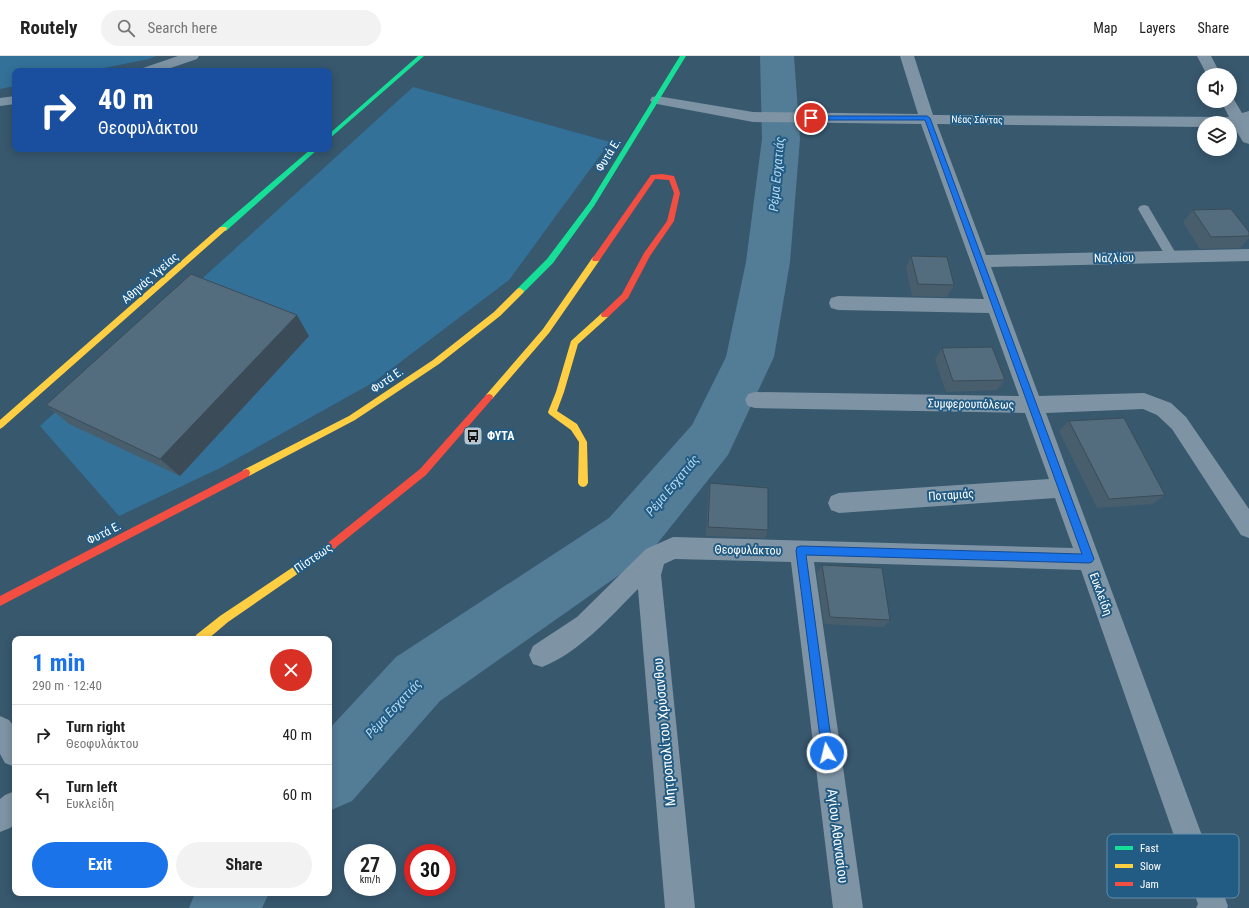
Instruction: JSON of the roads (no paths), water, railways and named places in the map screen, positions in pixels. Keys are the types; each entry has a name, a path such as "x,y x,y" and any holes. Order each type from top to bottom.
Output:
{"street":[{"path":"157,68 192,56"},
{"path":"332,134 421,56"},
{"name":"Φυτά Ε.","path":"0,601 352,418 436,362 497,314 550,261 592,204 683,56"},
{"name":"Ευκλείδη","path":"907,56 927,118 1089,559 1186,834"},
{"path":"1204,56 1210,68"},
{"path":"0,102 12,100"},
{"name":"Νέας Σάντας","path":"657,100 753,117 1167,122 1244,119"},
{"path":"1234,108 1244,119 1249,139"},
{"name":"Αθηνάς Υγείας","path":"0,425 312,152"},
{"name":"Πίστεως","path":"204,636 224,619 341,539 423,472 546,332 652,177 659,175 667,176 672,178 677,193 670,220 647,255 625,296 574,343 560,392 552,412 574,427 583,442 583,483"},
{"name":"Ναζλίου","path":"979,261 1249,255"},
{"path":"838,303 996,306"},
{"name":"Συμφερουπόλεως","path":"755,400 1032,405 1144,401 1164,409 1180,423 1249,528"},
{"name":"Ποταμιάς","path":"839,503 1063,488"},
{"name":"Θεοφυλάκτου","path":"542,655 586,625 654,557 673,548 1089,559"},
{"name":"Αγίου Αθανασίου","path":"801,551 848,908"},
{"name":"Μητροπολίτου Χρύσανθου","path":"654,557 649,575 680,908"},
{"path":"0,729 12,748"},
{"path":"0,818 12,807"}],"lane":[{"path":"1144,209 1172,257"}],"waterway":[{"name":"Ρέμα Εσχατιάς","path":"332,775 418,679 629,536 710,440 750,357 768,262 781,139 777,56"},
{"name":"Ρέμα Εσχατιάς","path":"225,908 231,896"}],"place":[{"name":"ΦΥΤΑ","path":"473,436"}]}
